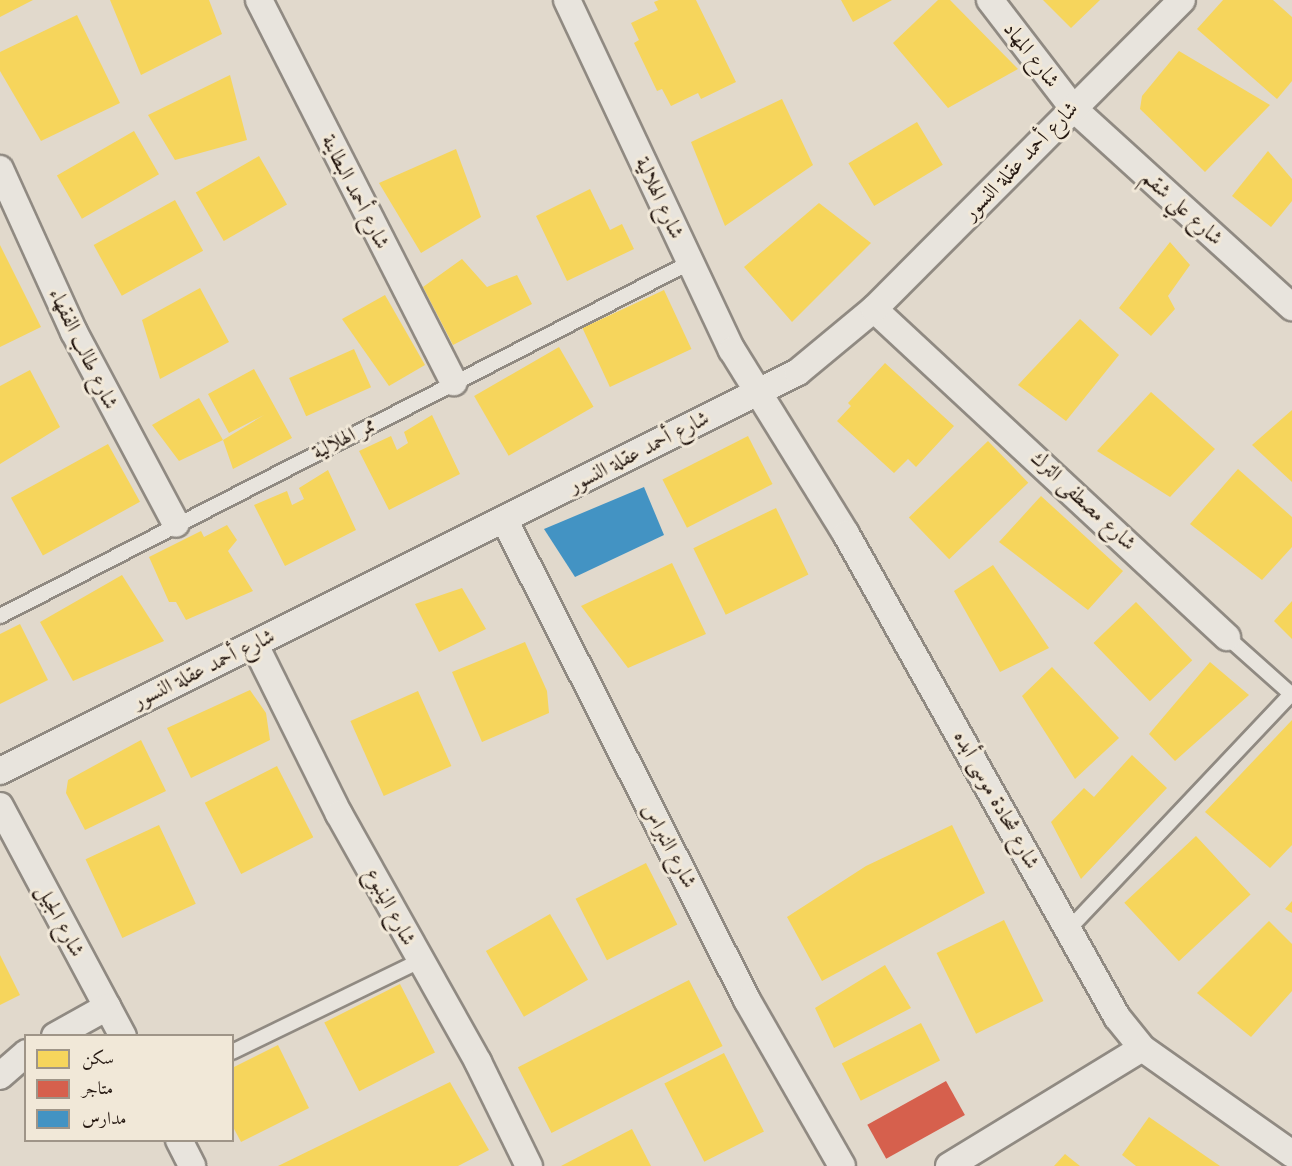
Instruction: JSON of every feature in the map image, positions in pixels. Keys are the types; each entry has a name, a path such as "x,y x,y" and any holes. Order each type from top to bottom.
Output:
{"street":[{"name":"شارع أحمد البطاينة","path":"259,0 454,382"},
{"name":"شارع الهلالية","path":"567,0 689,263 758,393"},
{"name":"شارع المهاد","path":"990,0 1073,108"},
{"name":"شارع أحمد عقلة النسور","path":"0,771 505,521 758,393 817,358 874,309 1182,0"},
{"name":"شارع علي شقم","path":"1073,108 1292,307"},
{"name":"شارع طالب الفقهاء","path":"0,169 79,342 176,524"},
{"name":"شارع مصطفى الترك","path":"874,309 1227,637"},
{"name":"شارع شحادة موسى أبده","path":"758,393 846,534 1117,1017 1142,1048 1292,1154"},
{"name":"شارع النبراس","path":"505,521 747,1000 843,1166"},
{"name":"شارع الينبوع","path":"255,645 339,814 419,961 478,1062 529,1166"},
{"name":"شارع الجيل","path":"0,806 122,1034"},
{"path":"57,1034 107,1007"},
{"path":"949,1166 1142,1048"},
{"path":"0,1076 24,1055"},
{"path":"180,1142 192,1166"}],"lane":[{"name":"ممر الهلالية","path":"0,616 689,263"},
{"name":"شارع مصطفى الترك","path":"1227,637 1292,694"},
{"path":"1068,930 1292,694"},
{"path":"234,1051 419,961"}],"building: سكن":[{"path":"0,0 33,0 0,17"},
{"path":"110,0 209,0 222,34 141,75"},
{"path":"696,0 736,82 701,99 698,93 671,106 662,89 657,91 634,43 639,40 631,23 658,10 654,2"},
{"path":"841,0 892,0 853,22"},
{"path":"938,0 950,0 1018,69 948,108 893,43"},
{"path":"1043,0 1100,0 1071,28"},
{"path":"1223,0 1273,0 1292,17 1292,81 1277,99 1197,29"},
{"path":"77,15 120,103 41,141 0,71 0,52"},
{"path":"1179,51 1270,105 1205,172 1140,109 1142,96"},
{"path":"230,75 247,140 175,160 148,115"},
{"path":"782,99 813,165 725,226 691,142"},
{"path":"917,122 943,165 874,206 848,163"},
{"path":"134,131 159,174 82,219 57,176"},
{"path":"456,149 481,217 421,253 379,183"},
{"path":"1268,151 1292,179 1292,201 1271,227 1232,196"},
{"path":"259,156 287,204 224,241 196,192"},
{"path":"590,189 610,230 622,224 634,249 567,281 536,216"},
{"path":"175,200 203,251 122,296 94,245"},
{"path":"819,203 871,243 792,322 744,267"},
{"path":"1170,242 1190,265 1168,296 1175,309 1151,336 1119,308"},
{"path":"0,245 41,327 0,347"},
{"path":"462,259 487,287 517,275 532,304 453,345 423,287"},
{"path":"200,288 229,342 160,379 142,320"},
{"path":"664,290 691,349 610,387 582,328"},
{"path":"385,295 425,365 389,386 342,319"},
{"path":"1080,319 1119,355 1066,421 1018,385"},
{"path":"559,347 594,407 509,456 474,396"},
{"path":"354,349 371,387 306,416 289,378"},
{"path":"885,363 954,426 916,467 908,459 894,473 837,421 851,406 848,403"},
{"path":"254,369 292,438 233,469 223,440 264,415 229,433 208,394"},
{"path":"30,370 60,427 0,464 0,386"},
{"path":"1151,392 1215,449 1170,497 1097,451"},
{"path":"199,398 223,440 179,461 152,425"},
{"path":"1292,410 1292,482 1252,445"},
{"path":"432,415 460,474 389,510 359,451 391,436 397,450 408,443 404,432"},
{"path":"748,436 773,484 687,528 662,480"},
{"path":"988,441 1028,483 949,559 909,517"},
{"path":"108,444 140,502 43,556 11,498"},
{"path":"1238,469 1292,517 1292,547 1262,580 1190,524"},
{"path":"328,470 356,530 285,566 254,505 287,491 292,505 304,499 299,488"},
{"path":"1041,496 1123,571 1088,610 999,542"},
{"path":"776,508 808,575 726,615 693,548"},
{"path":"227,525 237,540 228,551 253,591 186,620 176,602 169,602 149,557 201,531 204,537"},
{"path":"672,563 706,634 628,668 581,606"},
{"path":"993,565 1049,648 1000,672 954,591"},
{"path":"122,575 164,641 73,681 40,622"},
{"path":"462,588 486,629 439,652 415,604"},
{"path":"1292,601 1292,639 1274,621"},
{"path":"1136,602 1192,660 1150,701 1094,643"},
{"path":"20,624 48,680 0,704 0,634"},
{"path":"525,642 547,691 549,713 482,742 452,672"},
{"path":"1210,662 1249,695 1175,761 1149,734"},
{"path":"1052,667 1119,738 1075,779 1022,696"},
{"path":"250,690 266,713 270,740 191,778 167,728"},
{"path":"418,691 451,766 384,796 350,721"},
{"path":"1292,720 1292,845 1270,868 1205,812"},
{"path":"141,740 166,791 85,830 66,793 68,780"},
{"path":"1132,755 1167,788 1081,879 1051,822 1084,788 1094,797"},
{"path":"277,766 313,837 241,874 205,803"},
{"path":"159,825 196,904 122,938 86,859"},
{"path":"952,825 985,893 822,981 787,917 866,866"},
{"path":"1196,836 1251,895 1179,961 1124,903"},
{"path":"646,863 677,924 607,960 576,899"},
{"path":"1292,901 1292,913 1285,909"},
{"path":"550,914 588,980 524,1017 486,951"},
{"path":"1004,920 1043,1001 976,1034 937,953"},
{"path":"1269,921 1292,944 1292,991 1251,1037 1197,993"},
{"path":"0,955 20,995 0,1005"},
{"path":"885,965 911,1008 834,1048 815,1008"},
{"path":"689,980 723,1046 552,1133 518,1067"},
{"path":"400,984 435,1053 359,1091 324,1023"},
{"path":"921,1023 940,1060 861,1101 842,1063"},
{"path":"278,1045 309,1108 241,1142 234,1129 234,1067"},
{"path":"724,1053 764,1131 704,1162 664,1083"},
{"path":"450,1082 489,1150 458,1166 278,1166"},
{"path":"1149,1117 1220,1166 1136,1166 1122,1155"},
{"path":"632,1129 651,1166 561,1166"},
{"path":"1065,1154 1080,1166 1054,1166"}],"building: متاجر":[{"path":"946,1081 965,1115 886,1159 867,1125"}],"building: مدارس":[{"path":"644,487 664,535 575,577 544,529"}]}
